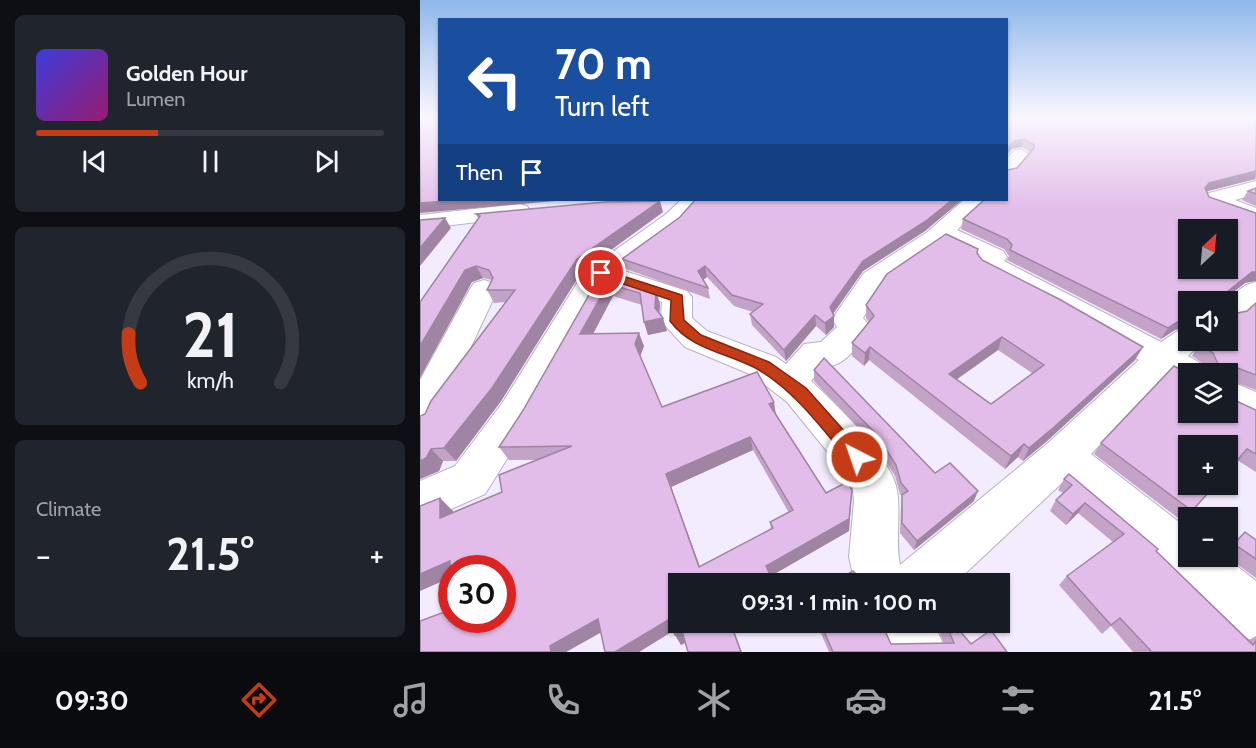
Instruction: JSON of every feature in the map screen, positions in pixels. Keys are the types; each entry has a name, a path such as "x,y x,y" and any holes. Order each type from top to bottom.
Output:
{"street":[{"path":"1008,169 1022,155"},
{"path":"1256,187 1213,199 1256,216"},
{"path":"662,203 683,201"},
{"path":"420,502 470,480 516,413 594,278 673,220 692,201"},
{"path":"789,384 816,352 828,355 855,328 847,319 874,279 941,232 976,201"},
{"path":"420,222 540,209"},
{"path":"929,573 1180,357 989,264 994,257 941,232"},
{"path":"601,273 677,297 677,321 696,339 764,366 800,392 871,474 878,489 873,554 878,573"},
{"path":"420,415 484,289"},
{"path":"1238,305 1256,291"},
{"path":"1238,400 1256,410"},
{"path":"1063,456 1256,615"},
{"path":"909,633 919,652"}],"building":[{"path":"420,148 438,148 438,201 447,201 420,203"},
{"path":"1034,148 1256,148 1256,171 1209,183 1205,188 1209,197 1256,213 1256,272 1252,272 1228,291 1178,291 1178,322 1168,328 1010,250 1012,245 1007,239 963,219 983,201 1008,201 1008,170 1017,168"},
{"path":"1256,188 1256,194 1248,191"},
{"path":"660,201 577,259 492,388 444,448 431,449 426,458 420,461 420,416 425,414 431,401 515,290 487,290 493,278 489,270 476,266 465,270 420,346 420,302 480,216 476,214 605,202"},
{"path":"694,201 951,201 926,221 863,261 830,307 834,316 825,323 815,315 784,350 750,314 763,304 732,295 705,266 698,271 708,288 622,259 680,217"},
{"path":"445,218 420,248 420,220"},
{"path":"946,234 978,249 977,253 982,260 1059,299 1143,347 1029,448 1024,444 1011,456 870,347 865,353 852,343 874,316 866,305 887,274","holes":["1002,337 1044,365 991,404 949,374"]},
{"path":"601,274 656,291 655,308 663,318 644,322 640,293 608,284 580,334 639,333 635,344 662,407 757,372 774,402 769,404 826,493 847,482 852,490 849,519 766,566 769,573 668,573 668,620 615,652 605,652 598,619 550,646 551,652 420,652 420,621 438,614 438,633 516,633 516,555 438,555 438,566 420,574 420,506 440,498 440,518 502,492 499,475 572,446 499,447 522,412","holes":["750,437 793,510 770,522 773,528 699,567 666,474"]},
{"path":"1256,303 1256,375 1238,368 1238,363 1218,363 1210,351 1238,351 1238,313 1247,311"},
{"path":"824,358 935,473 950,463 978,491 917,541 902,523 902,495 908,491 901,483 896,465 877,435 814,370"},
{"path":"1174,366 1178,368 1178,423 1238,423 1238,402 1256,410 1256,454 1247,449 1238,459 1238,435 1178,435 1178,495 1206,495 1196,507 1187,507 1101,443"},
{"path":"1069,474 1158,549 1156,551 1253,645 1256,641 1256,652 1150,652 1120,618 1111,625 1067,576 1124,534 1085,503 1073,514 1056,500 1072,485 1064,479"},
{"path":"1245,532 1256,540 1256,559 1238,547 1238,540"},
{"path":"683,633 734,633 741,652 688,652"},
{"path":"825,633 886,633 891,644 954,643 950,633 962,633 971,644 987,633 993,633 1007,652 833,652"}],"route":[{"path":"601,273 677,297 677,321 696,339 764,366 800,392 857,457"}]}
